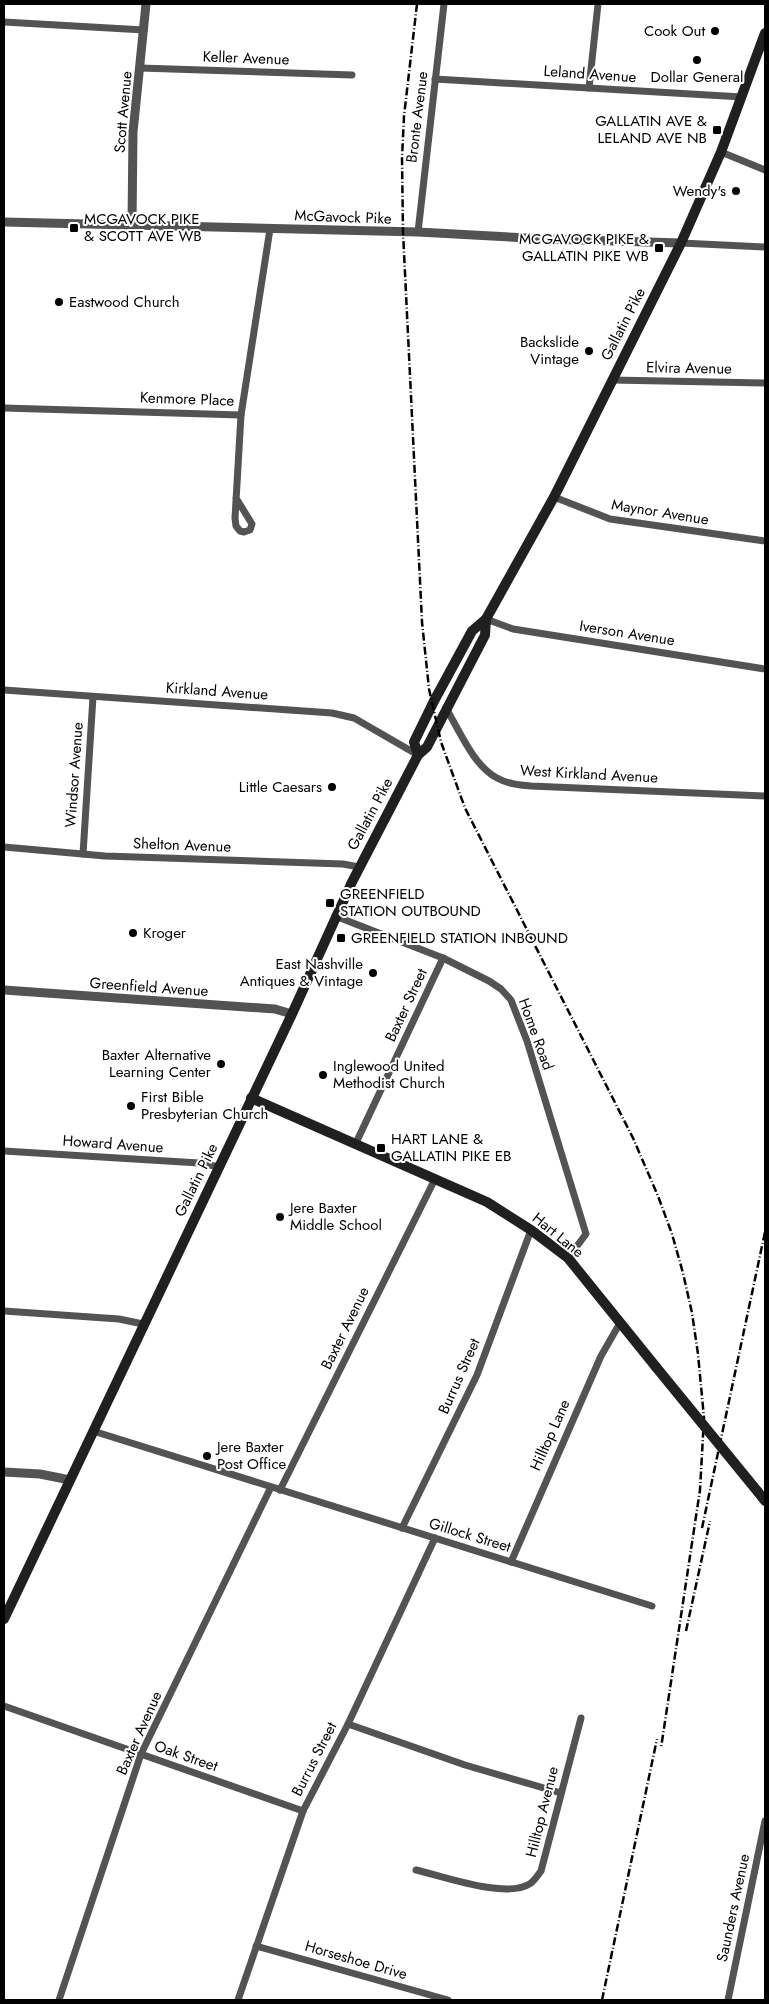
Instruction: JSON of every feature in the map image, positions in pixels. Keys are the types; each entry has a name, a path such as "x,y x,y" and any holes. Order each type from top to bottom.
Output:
{"main road":[{"name":"Gallatin Pike","path":"418,755 414,742 434,701 472,631 486,619 554,497 681,243 721,152 742,97 762,55 765,33"},
{"name":"Gallatin Pike","path":"4,1619 143,1324 220,1167 292,1014 335,916 418,755 428,747 447,710 485,635 486,619"},
{"name":"Hart Lane","path":"251,1098 487,1202 531,1230 568,1258 765,1501"}],"street":[{"name":"Scott Avenue","path":"132,224 133,132 146,4"},
{"name":"Bronte Avenue","path":"418,232 444,4"},
{"path":"589,88 598,4"},
{"path":"4,22 144,30"},
{"name":"Keller Avenue","path":"140,68 352,75"},
{"name":"Leland Avenue","path":"435,78 742,97"},
{"path":"721,152 765,170"},
{"name":"McGavock Pike","path":"4,222 418,232 546,239 681,243"},
{"name":"Kenmore Place","path":"4,408 241,415 270,229"},
{"path":"681,243 765,247"},
{"name":"Elvira Avenue","path":"612,380 765,382"},
{"path":"236,498 241,415"},
{"name":"Maynor Avenue","path":"554,497 610,519 765,541"},
{"name":"Iverson Avenue","path":"486,619 513,629 765,669"},
{"name":"Kirkland Avenue","path":"4,690 332,713 354,718 418,755"},
{"name":"Windsor Avenue","path":"83,854 93,697"},
{"name":"West Kirkland Avenue","path":"447,710 472,756 496,777 511,784 765,796"},
{"name":"Shelton Avenue","path":"4,847 83,854 343,864 359,867"},
{"name":"Home Road","path":"335,916 443,958 501,989 511,1000 520,1022 586,1234 568,1258"},
{"name":"Baxter Street","path":"355,1145 443,958"},
{"name":"Greenfield Avenue","path":"4,990 274,1009 292,1014"},
{"name":"Howard Avenue","path":"4,1151 200,1163 220,1167"},
{"name":"Baxter Avenue","path":"280,1490 435,1179"},
{"name":"Burrus Street","path":"402,1528 477,1375 531,1230"},
{"path":"4,1311 119,1319 143,1324"},
{"name":"Hilltop Lane","path":"511,1562 601,1356 620,1323"},
{"path":"93,1431 271,1488"},
{"path":"4,1472 40,1474 70,1480"},
{"name":"Baxter Avenue","path":"59,2000 142,1754 271,1488"},
{"name":"Gillock Street","path":"271,1488 652,1606"},
{"name":"Burrus Street","path":"238,2000 303,1811 348,1724 435,1538"},
{"name":"Oak Street","path":"4,1706 303,1811"},
{"name":"Hilltop Avenue","path":"416,1870 497,1890 518,1888 530,1883 541,1871 581,1718"},
{"path":"348,1724 465,1765 561,1793"},
{"name":"Saunders Avenue","path":"728,2000 765,1821"},
{"name":"Horseshoe Drive","path":"256,1946 448,2000"}],"railway":[{"path":"417,4 404,116 402,158 403,232 422,622 429,689 441,742 465,808 633,1138 658,1196 672,1234 683,1273 692,1313 698,1354 704,1418 700,1490 661,1748"},
{"path":"702,1528 765,1232"},
{"path":"686,1631 710,1521"},
{"path":"602,2000 657,1739"}],"place":[{"name":"Cook Out","path":"715,31"},
{"name":"Dollar General","path":"697,60"},
{"name":"GALLATIN AVE & LELAND AVE NB","path":"717,130"},
{"name":"Wendy's","path":"736,191"},
{"name":"MCGAVOCK PIKE & SCOTT AVE WB","path":"74,228"},
{"name":"MCGAVOCK PIKE & GALLATIN PIKE WB","path":"659,248"},
{"name":"Eastwood Church","path":"59,302"},
{"name":"Backslide Vintage","path":"589,351"},
{"name":"Little Caesars","path":"332,787"},
{"name":"GREENFIELD STATION OUTBOUND","path":"330,903"},
{"name":"Kroger","path":"133,933"},
{"name":"GREENFIELD STATION INBOUND","path":"341,938"},
{"name":"East Nashville Antiques & Vintage","path":"373,973"},
{"name":"Baxter Alternative Learning Center","path":"221,1064"},
{"name":"Inglewood United Methodist Church","path":"323,1075"},
{"name":"First Bible Presbyterian Church","path":"131,1106"},
{"name":"HART LANE & GALLATIN PIKE EB","path":"381,1148"},
{"name":"Jere Baxter Middle School","path":"280,1217"},
{"name":"Jere Baxter Post Office","path":"207,1456"}]}
